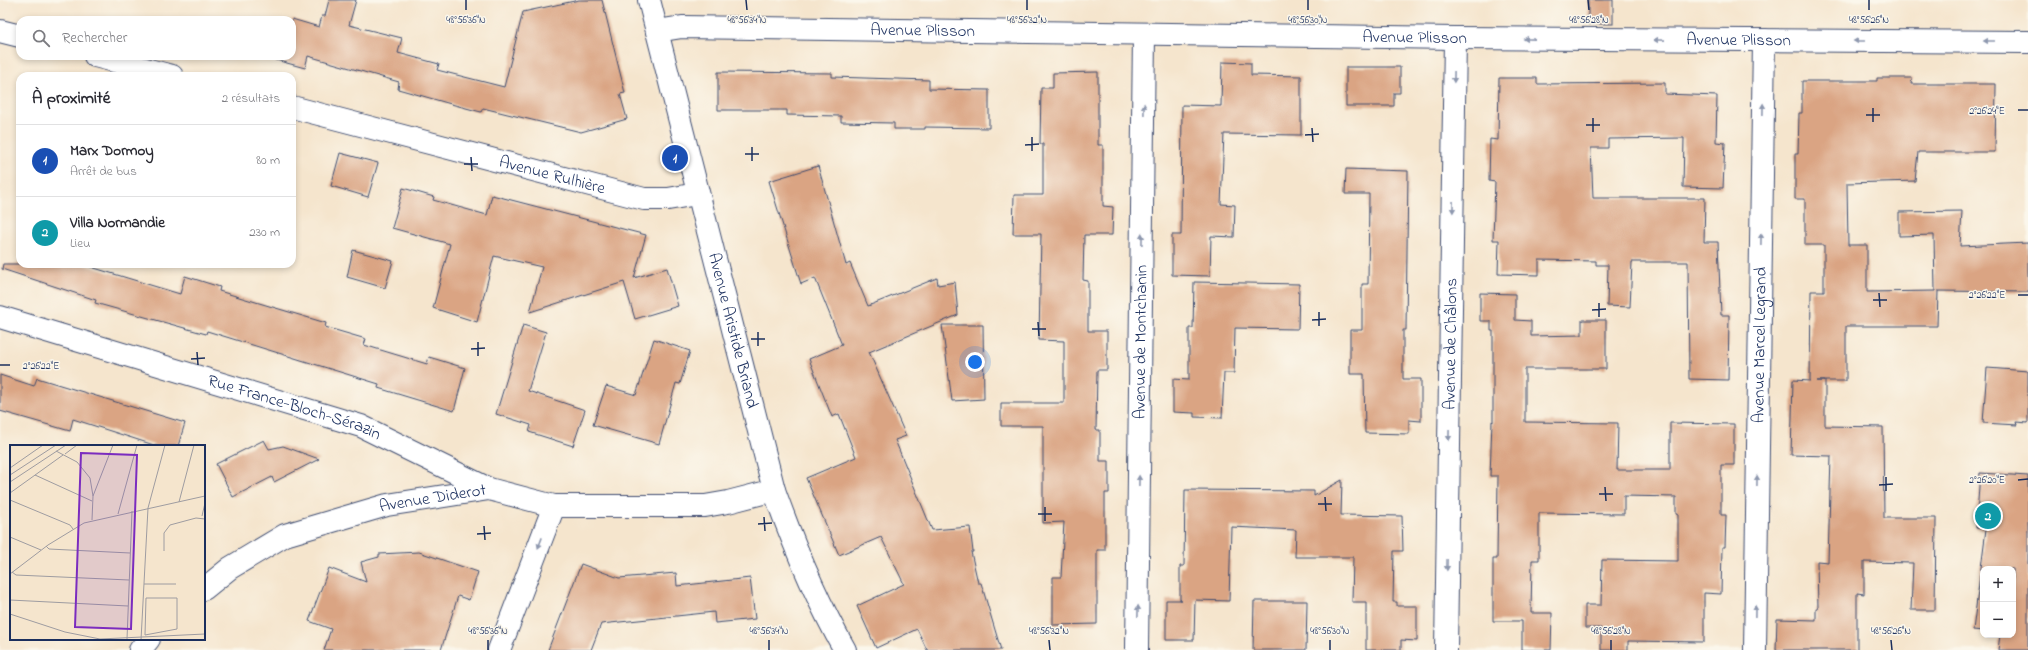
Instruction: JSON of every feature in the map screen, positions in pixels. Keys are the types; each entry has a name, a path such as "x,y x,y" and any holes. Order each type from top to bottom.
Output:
{"street":[{"name":"Avenue Aristide Briand","path":"649,0 697,194 774,490 792,540 813,590 845,650"},
{"name":"Avenue Plisson","path":"657,31 682,27 1455,38 2028,42"},
{"path":"0,31 16,35"},
{"name":"Avenue de Montchanin","path":"1137,650 1144,34"},
{"name":"Avenue de Châlons","path":"1446,650 1455,38"},
{"name":"Avenue Marcel Legrand","path":"1755,650 1764,40"},
{"path":"110,60 157,72"},
{"name":"Avenue Rulhière","path":"296,108 644,199 668,199 697,194"},
{"name":"Rue France-Bloch-Sérazin","path":"0,317 362,426 489,489"},
{"name":"Avenue Diderot","path":"205,588 230,568 285,535 387,506 489,489 554,506 705,506 728,502 774,490"},
{"path":"499,650 554,506"},
{"path":"140,650 149,640"}],"building":[{"path":"329,0 356,0 349,25 402,38 398,53 439,64 437,70 504,87 523,12 579,0 602,0 625,93 620,94 627,119 581,132 483,108 481,112 451,104 398,89 399,82 308,56 305,68 276,60 296,60 296,20 319,27 322,16 325,16"},
{"path":"1588,0 1613,0 1613,24 1588,24"},
{"path":"1222,62 1251,63 1251,75 1301,76 1301,135 1224,134 1221,204 1235,205 1234,237 1211,236 1210,276 1172,275 1172,235 1181,235 1182,105 1221,106"},
{"path":"1346,67 1400,67 1400,93 1394,93 1394,106 1346,106"},
{"path":"718,72 832,73 832,77 929,80 929,89 989,90 989,128 925,127 925,129 894,129 894,123 841,122 841,116 787,115 787,110 718,110"},
{"path":"1098,72 1098,145 1103,145 1103,206 1113,207 1112,235 1084,235 1083,280 1088,281 1088,331 1107,331 1107,370 1097,370 1096,430 1100,430 1100,461 1109,461 1109,493 1105,493 1105,550 1097,550 1097,624 1053,625 1053,577 1061,577 1064,522 1043,523 1043,426 1001,426 1001,403 1064,403 1064,341 1039,340 1041,234 1013,234 1014,195 1043,195 1043,144 1040,144 1041,88 1053,88 1053,73"},
{"path":"1499,78 1537,78 1537,84 1665,83 1665,94 1717,96 1716,142 1725,143 1723,188 1683,187 1684,138 1608,139 1608,148 1591,148 1593,198 1705,198 1704,242 1718,242 1721,315 1729,315 1728,380 1689,379 1688,262 1632,262 1630,307 1607,306 1608,265 1596,265 1596,261 1539,260 1539,275 1498,274 1499,240 1493,240 1495,182 1489,181 1490,139 1498,140"},
{"path":"1877,78 1912,78 1911,84 1996,84 1995,152 1918,152 1915,181 1847,183 1848,245 1867,245 1867,292 1935,291 1934,235 1899,236 1899,212 1962,211 1960,246 2028,243 2028,292 1938,291 1937,326 1846,326 1846,381 1825,381 1825,426 1883,427 1884,518 1936,518 1935,610 1911,610 1913,563 1864,562 1864,594 1857,593 1857,650 1776,650 1777,619 1816,620 1816,608 1818,608 1817,561 1828,562 1831,456 1791,455 1793,380 1810,381 1811,291 1824,291 1824,245 1805,245 1805,199 1795,199 1795,154 1798,154 1799,113 1802,113 1802,81 1877,81"},
{"path":"340,153 378,163 368,197 331,186"},
{"path":"818,166 846,265 850,263 868,306 937,278 938,285 955,282 958,315 869,352 906,436 895,440 932,530 970,527 973,552 971,552 978,583 981,583 1001,650 927,650 917,629 876,648 857,606 904,584 881,537 839,555 806,478 856,457 839,414 832,417 809,359 842,345 815,278 801,284 769,181"},
{"path":"1346,169 1408,171 1406,330 1403,330 1403,379 1421,379 1421,421 1409,420 1409,434 1365,433 1364,374 1350,374 1350,330 1362,330 1362,284 1368,284 1369,194 1345,194"},
{"path":"403,188 434,197 433,200 487,215 492,195 646,235 634,278 667,268 678,306 635,319 624,282 530,312 542,267 494,256 477,322 433,308 450,244 392,228"},
{"path":"353,250 393,261 385,288 347,277"},
{"path":"3,264 16,264 16,268 94,268 180,294 185,276 220,287 219,291 326,323 325,327 366,339 364,345 427,364 429,357 465,368 454,411 378,388 379,384 207,331 206,334 95,303 96,300 2,269"},
{"path":"1194,282 1299,284 1298,329 1235,328 1234,373 1224,373 1222,418 1194,417 1194,413 1173,412 1173,379 1189,380 1189,328 1193,328"},
{"path":"1480,293 1515,294 1515,320 1531,321 1531,336 1582,335 1582,320 1606,320 1606,369 1525,369 1525,422 1618,423 1617,470 1670,470 1670,423 1734,424 1734,465 1721,465 1721,515 1726,515 1725,547 1722,547 1721,594 1704,593 1704,642 1628,641 1628,650 1601,650 1601,628 1585,628 1585,605 1601,605 1602,560 1678,561 1678,515 1676,514 1676,497 1624,496 1624,514 1539,513 1539,560 1532,560 1531,613 1552,613 1551,650 1522,650 1522,621 1493,621 1493,559 1497,559 1498,476 1490,476 1492,421 1493,422 1493,331 1491,331 1491,321 1480,321"},
{"path":"523,325 546,332 528,391 585,410 573,446 529,432 531,425 496,414"},
{"path":"942,325 983,325 984,399 952,401"},
{"path":"654,339 690,351 680,384 676,383 659,444 593,425 606,386 636,395"},
{"path":"1987,368 2028,371 2028,423 2016,422 2017,425 1983,423"},
{"path":"0,375 34,386 37,378 185,423 178,445 154,445 73,419 70,431 0,411"},
{"path":"264,440 269,449 283,446 319,459 274,482 272,477 233,497 216,464"},
{"path":"1980,473 2028,476 2028,650 1998,650 2000,638 2016,638 2016,566 1981,566 1986,529 1976,528"},
{"path":"1342,480 1341,515 1402,516 1403,551 1394,551 1393,602 1397,602 1397,606 1417,606 1417,641 1401,640 1401,650 1366,650 1366,602 1352,602 1353,557 1295,557 1296,530 1231,527 1229,601 1195,600 1194,640 1166,640 1166,600 1180,600 1180,566 1184,566 1185,490 1314,491 1314,496"},
{"path":"419,552 478,572 469,600 458,596 441,650 324,650 331,629 309,621 329,568 366,582 361,562 379,557 379,554"},
{"path":"581,564 619,578 676,573 677,586 750,578 755,619 715,623 714,612 601,624 591,650 548,650"},
{"path":"1980,576 1980,631 1973,630"},
{"path":"1254,601 1307,601 1306,650 1253,650"}],"place":[{"name":"Marx Dormoy","path":"675,158"},
{"name":"Villa Normandie","path":"1988,516"}]}
